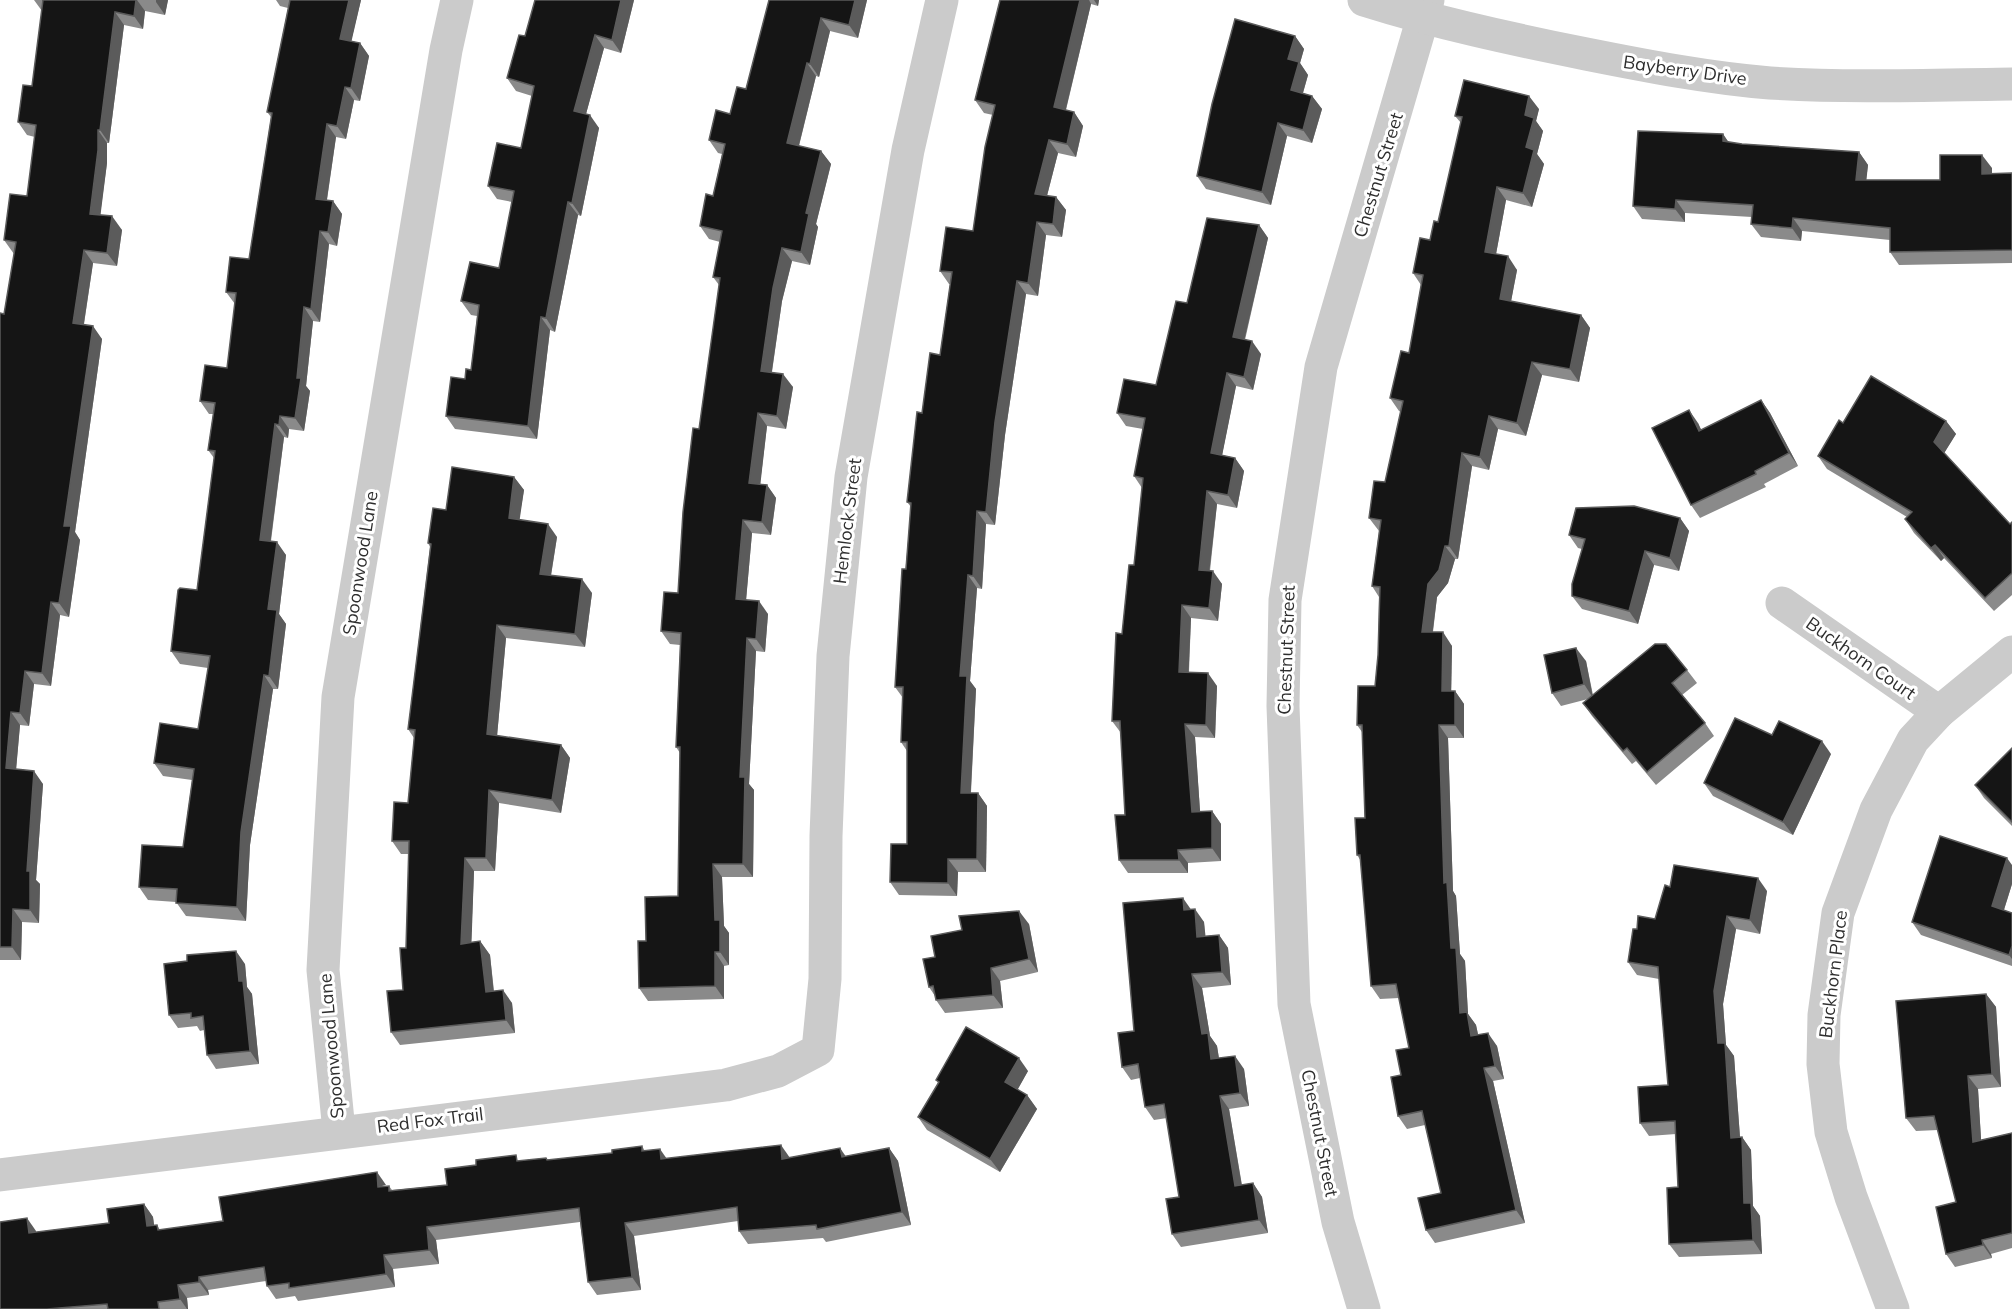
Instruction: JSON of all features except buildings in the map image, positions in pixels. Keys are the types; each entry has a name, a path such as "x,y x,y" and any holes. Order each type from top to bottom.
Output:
{"street":[{"name":"Spoonwood Lane","path":"339,1131 323,970 338,697 446,50 457,0"},
{"name":"Hemlock Street","path":"818,1050 825,979 826,836 833,656 851,477 908,150 942,0"},
{"name":"Bayberry Drive","path":"1364,0 1426,9 1642,65 1770,82 1925,86 2012,84"},
{"name":"Chestnut Street","path":"1364,1309 1338,1222 1294,1004 1283,706 1285,600 1321,366 1426,9"},
{"name":"Buckhorn Court","path":"1782,603 1939,712"},
{"name":"Buckhorn Place","path":"1893,1309 1851,1197 1831,1132 1823,1064 1824,1015 1838,913 1876,810 1913,740 1939,712 2012,652"},
{"name":"Red Fox Trail","path":"0,1175 339,1131 726,1085 777,1071 818,1050"}]}
